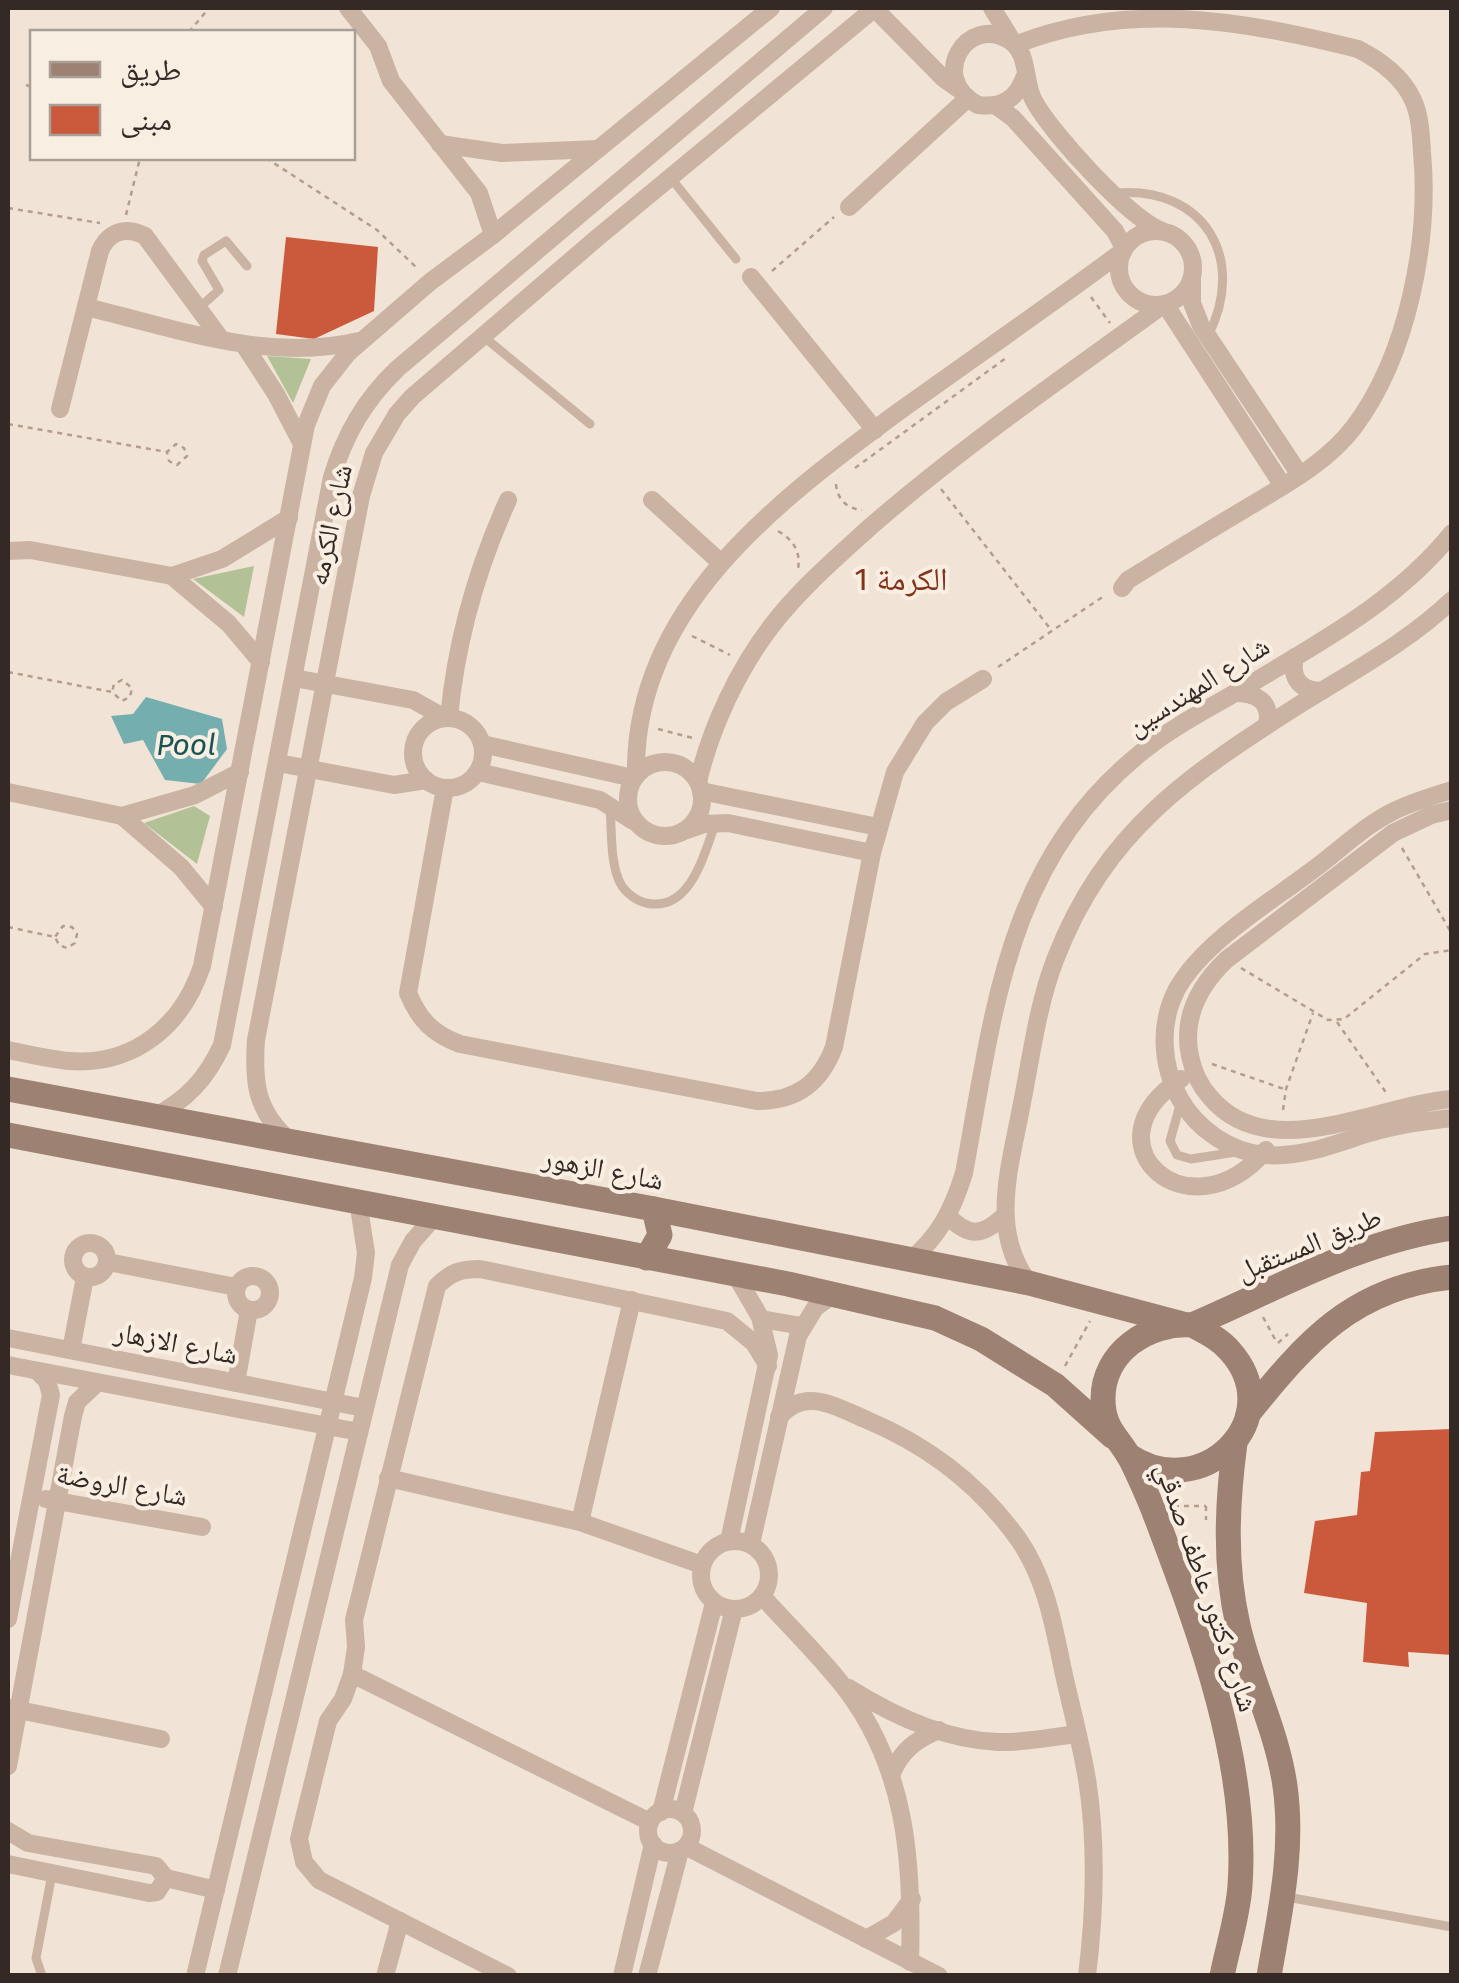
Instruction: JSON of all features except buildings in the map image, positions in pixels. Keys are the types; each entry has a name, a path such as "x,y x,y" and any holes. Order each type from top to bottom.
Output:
{"main road":[{"name":"شارع الزهور","path":"8,1088 1030,1283 1188,1325"},
{"path":"8,1136 735,1274 935,1318 981,1339 1055,1385 1120,1446 1154,1469 1184,1472 1212,1462 1235,1443 1248,1414 1288,1363 1336,1320 1377,1296 1417,1280 1452,1277"},
{"path":"647,1258 660,1234 654,1209"},
{"name":"طريق المستقبل","path":"1188,1325 1355,1253 1416,1233 1452,1228"},
{"path":"1120,1446 1104,1412 1103,1396 1112,1365 1121,1351 1148,1332 1188,1325 1223,1343 1234,1355 1247,1383 1248,1414"},
{"name":"شارع دكتور عاطف صدقي","path":"1235,1443 1227,1504 1238,1626 1285,1784 1288,1868 1269,1976"},
{"name":"شارع دكتور عاطف صدقي","path":"1120,1446 1152,1507 1220,1702 1239,1796 1240,1890 1222,1976"}],"street":[{"path":"348,8 378,46 390,81 479,193 493,235"},
{"path":"8,1050 67,1061 92,1062 118,1056 142,1046 172,1022 194,991 214,907 312,405 334,368 430,282 771,8"},
{"name":"شارع الكرمه","path":"153,1117 170,1109 201,1082 222,1045 332,477 361,410 384,382 462,314 824,8"},
{"path":"875,8 943,78 978,105 995,106 1012,98 1024,78"},
{"name":"شارع الكرمه","path":"290,1141 271,1124 259,1098 254,1069 256,1040 361,496 374,453 412,398 875,8"},
{"path":"992,8 1022,54 1024,78 1044,116 1138,219 1176,236 1188,248 1193,262 1192,303 1208,336 1300,474"},
{"path":"1014,43 1088,16 1126,10 1185,12 1358,49 1381,61 1400,79 1414,101 1420,126 1424,170 1418,260 1408,304 1382,374 1354,427 1330,452 1283,486 1125,584"},
{"path":"962,94 953,66 962,46 981,35 1003,36 1014,43"},
{"path":"850,205 962,94"},
{"path":"995,106 1027,132 1115,231 1124,250 1119,264 1126,290 1149,305 1164,304"},
{"path":"440,144 502,154 598,149"},
{"path":"651,154 670,177"},
{"path":"636,824 628,810 627,793 634,776 646,690 696,592 720,562 776,507 875,430 1080,283 1134,238 1162,231"},
{"path":"60,409 100,251 118,232 145,236 220,339"},
{"path":"682,832 699,815 708,744 770,626 830,563 930,476 1164,304 1177,299 1192,278"},
{"path":"754,281 875,430"},
{"path":"1164,304 1283,486"},
{"path":"86,307 244,345 304,349 364,340"},
{"path":"462,314 483,336"},
{"path":"244,345 303,446"},
{"path":"447,718 463,622 482,560 508,500"},
{"path":"652,500 720,562"},
{"path":"172,576 234,553 289,518"},
{"name":"شارع المهندسين","path":"909,1260 926,1247 948,1216 964,1173 1002,976 1017,924 1033,886 1068,828 1143,750 1361,616 1401,586 1452,533"},
{"path":"9,557 30,550 172,576 220,616 261,662"},
{"path":"1030,1283 1017,1267 1004,1215 1005,1190 1054,962 1101,869 1134,828 1172,792 1447,608"},
{"path":"1295,657 1295,678 1302,686 1322,691"},
{"path":"278,763 394,785 426,780 445,788 457,787 478,772 483,758 475,730 413,700 294,678"},
{"path":"445,788 408,993 426,1026 460,1044 777,1101 814,1083 827,1066 878,827 908,746 946,702 980,680"},
{"path":"1235,693 1256,695 1263,700 1268,708 1267,726"},
{"path":"426,780 414,756 415,743 432,722 447,718"},
{"path":"482,744 634,776"},
{"path":"634,776 645,766 669,762 681,765 700,787 878,827"},
{"path":"8,792 122,816 195,795 240,772"},
{"path":"478,772 600,800 658,836 716,822 872,853"},
{"path":"1445,1100 1302,1131 1280,1132 1247,1124 1218,1107 1192,1063 1188,1026 1196,998 1212,973 1277,909 1392,812 1452,790"},
{"path":"1452,810 1393,832 1204,955 1176,992 1164,1038 1166,1062 1181,1102 1208,1132 1243,1150 1262,1155 1305,1153 1372,1132 1452,1118"},
{"path":"122,816 180,867 214,907"},
{"path":"1192,1063 1158,1096 1143,1126 1145,1159 1154,1173 1183,1186 1216,1184 1245,1171 1280,1132"},
{"path":"196,1976 366,1254 358,1201"},
{"path":"948,1216 960,1228 976,1232 992,1228 1004,1215"},
{"path":"227,1976 400,1264 413,1241 436,1216"},
{"path":"90,1243 106,1252 108,1262 96,1277 85,1277 73,1263 74,1254 90,1243"},
{"path":"108,1262 236,1287 250,1276 266,1281 270,1298 258,1310 249,1310 240,1306 236,1287"},
{"path":"508,1976 319,1880 304,1862 299,1840 328,1722 352,1674 354,1620 431,1301 449,1274 464,1268 480,1269 727,1321 754,1342 768,1366"},
{"path":"728,1541 768,1366 761,1319 735,1274"},
{"path":"71,1350 85,1277"},
{"path":"751,1544 802,1326 834,1294"},
{"path":"580,1522 632,1300"},
{"path":"236,1383 249,1310"},
{"path":"761,1319 802,1326"},
{"name":"شارع الازهار","path":"8,1338 364,1408"},
{"name":"شارع الازهار","path":"8,1365 359,1432"},
{"path":"148,1392 152,1366"},
{"path":"8,1619 51,1395 47,1381 38,1371"},
{"path":"8,1766 13,1709 77,1402 97,1383"},
{"path":"780,1412 806,1400 828,1403 903,1436 948,1464 987,1500 1020,1542 1046,1588 1087,1780 1093,1892 1087,1976"},
{"path":"760,1402 780,1412"},
{"path":"388,1478 580,1522 702,1565"},
{"name":"شارع الروضة","path":"32,1496 202,1528"},
{"path":"728,1541 751,1544 767,1562 768,1586 762,1596 754,1604 734,1609 714,1602 702,1586 702,1565 708,1554 728,1541"},
{"path":"762,1596 842,1684 867,1723 891,1775 909,1850 912,1898 904,1959 894,1976"},
{"path":"714,1602 649,1837 652,1844 665,1853 683,1849 939,1976"},
{"path":"683,1813 734,1609"},
{"path":"352,1674 656,1817 676,1810 688,1818 692,1832 683,1849 647,1976"},
{"path":"842,1684 888,1711 939,1730 994,1742 1077,1734"},
{"path":"13,1709 161,1739"},
{"path":"891,1775 904,1751 939,1730"},
{"path":"8,1831 28,1843 156,1866 166,1878 216,1890"},
{"path":"622,1976 652,1844"},
{"path":"8,1864 149,1893 164,1886 166,1878"},
{"path":"866,1939 894,1923 912,1898"},
{"path":"385,1976 400,1921"}],"lane":[{"path":"670,177 736,259"},
{"path":"1112,193 1140,191 1166,197 1190,211 1209,231 1221,256 1225,284 1220,311 1208,336"},
{"path":"199,308 219,290 202,261 204,255 226,241 247,266"},
{"path":"483,336 590,424"},
{"path":"610,805 619,882 644,903 661,904 677,898 689,886 716,822"},
{"path":"1445,1100 1452,1086"},
{"path":"1181,1102 1170,1141 1177,1155 1191,1160 1243,1150"},
{"path":"42,1976 36,1958 52,1874"},
{"path":"1282,1896 1452,1927"}],"path":[{"path":"192,30 209,8"},
{"path":"26,86 30,87"},
{"path":"8,208 110,224 118,232 139,160"},
{"path":"269,160 377,230 430,282"},
{"path":"754,281 850,205"},
{"path":"1080,283 1120,336"},
{"path":"852,471 1007,358"},
{"path":"8,424 166,452 176,444 184,448 187,456 177,465 168,461 166,452"},
{"path":"930,476 1052,631"},
{"path":"836,482 836,491 847,506 864,510"},
{"path":"786,520 775,529 794,543 798,571"},
{"path":"980,680 1125,584"},
{"path":"692,636 731,656"},
{"path":"8,672 112,692 118,700 127,700 132,688 127,681 118,681 112,692"},
{"path":"638,726 667,730 708,744"},
{"path":"1393,832 1452,934"},
{"path":"63,926 72,927 77,934 75,943 68,948 59,945 56,937 63,926"},
{"path":"8,927 56,937"},
{"path":"1336,1021 1344,1019 1426,954 1452,950"},
{"path":"1226,960 1336,1021 1397,1108"},
{"path":"1280,1132 1286,1090 1313,1011"},
{"path":"1192,1063 1286,1090"},
{"path":"1253,1298 1288,1363"},
{"path":"1055,1385 1100,1302"},
{"path":"1152,1507 1227,1504"}],"green space":[{"path":"267,356 311,359 293,403"},
{"path":"254,566 244,617 193,579"},
{"path":"194,806 210,816 197,864 144,823"}],"water":[{"name":"Pool","path":"146,697 222,719 227,749 201,784 165,780 143,740 124,744 111,716 133,714"}],"district":[{"name":"الكرمة 1","path":"901,579"}]}
